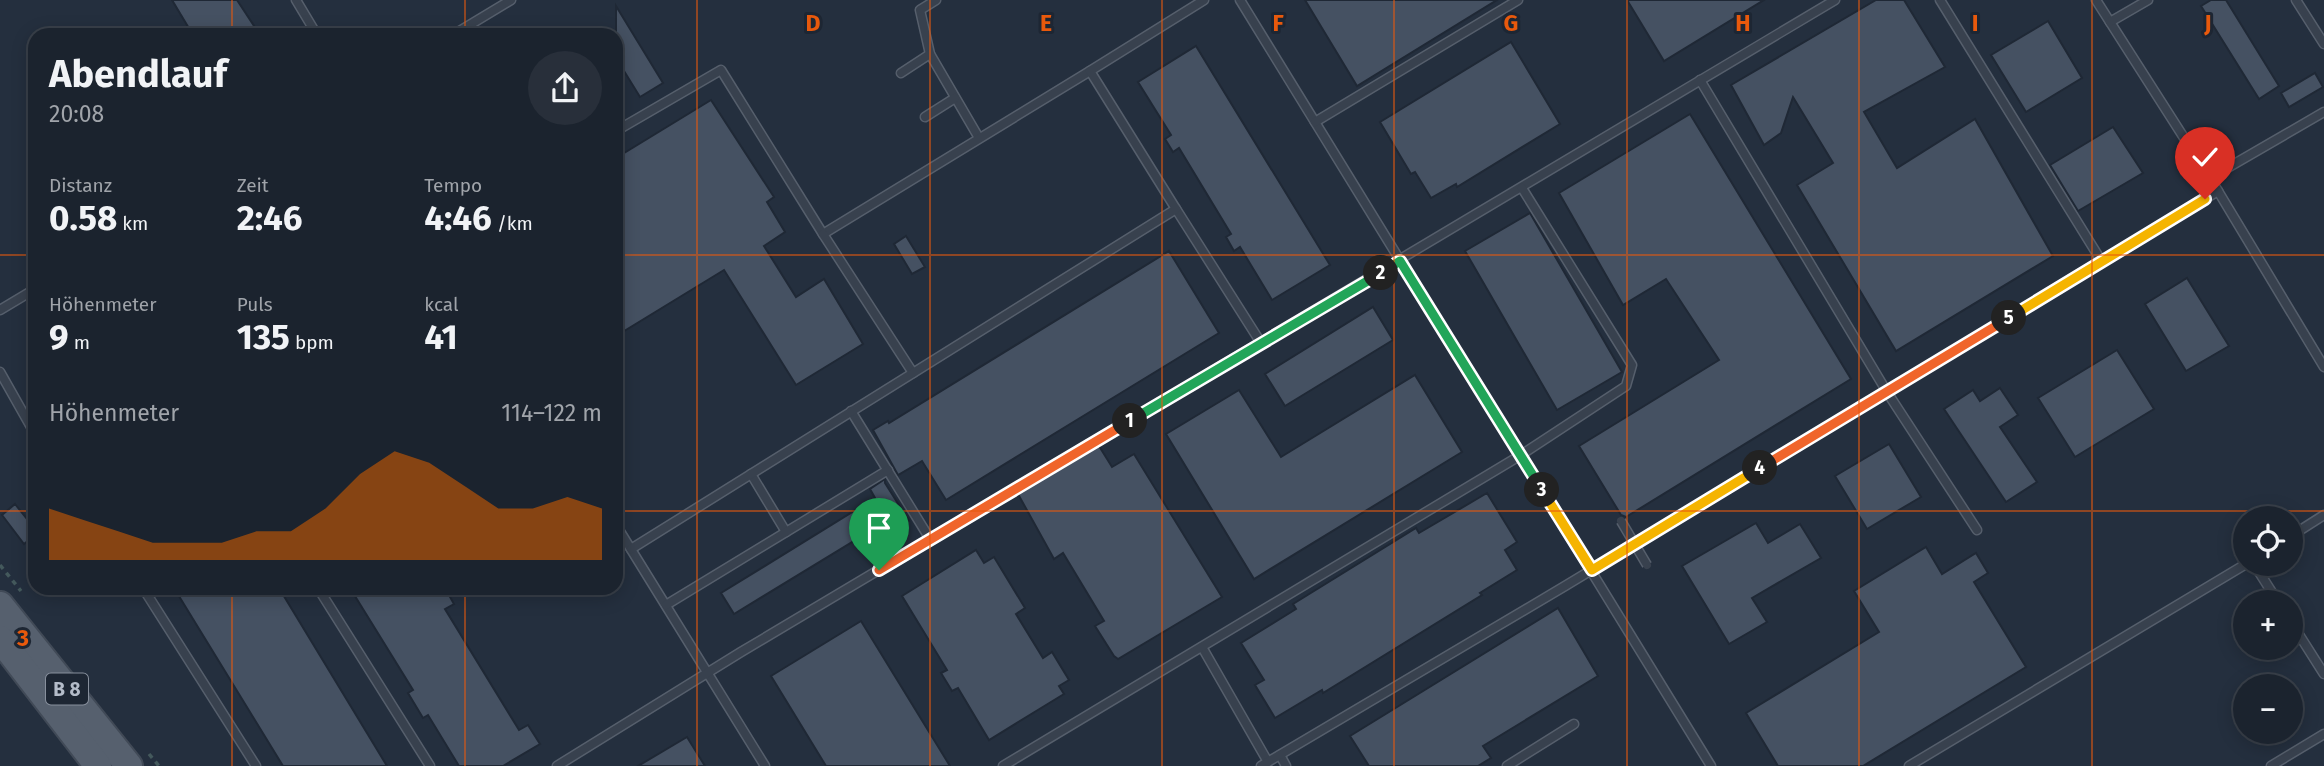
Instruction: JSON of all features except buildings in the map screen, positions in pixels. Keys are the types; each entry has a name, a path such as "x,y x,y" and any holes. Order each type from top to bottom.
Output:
{"main road":[{"name":"B 8","path":"0,605 129,766"},
{"name":"B 8","path":"0,639 98,766"}],"lane":[{"path":"296,0 313,28"},
{"path":"465,28 511,0"},
{"path":"936,0 920,10 930,54 979,138"},
{"path":"823,234 1204,0"},
{"path":"1240,0 1712,766"},
{"path":"1315,122 1518,0"},
{"path":"557,766 708,672 1835,0"},
{"path":"1940,0 2102,262"},
{"path":"2096,0 2210,178 2324,367"},
{"path":"2110,22 2148,0"},
{"path":"2296,0 2324,44"},
{"path":"901,73 930,54"},
{"path":"623,127 721,70 913,373"},
{"path":"1090,71 1261,344"},
{"path":"1700,80 1887,392 1977,530"},
{"path":"925,117 956,98"},
{"path":"2210,178 2324,112"},
{"path":"1003,766 1521,455 1626,386 1632,365 1522,188"},
{"path":"1202,648 1264,764 1592,570 2218,191"},
{"path":"631,549 1176,209"},
{"path":"0,310 28,293"},
{"path":"0,372 28,422"},
{"path":"851,411 930,540"},
{"path":"666,605 888,470"},
{"path":"751,474 786,532"},
{"path":"2303,528 2324,515"},
{"path":"1621,521 1647,565"},
{"path":"623,536 765,766"},
{"path":"1909,766 2233,572"},
{"path":"147,595 256,766"},
{"path":"322,595 430,766"},
{"path":"2303,641 2324,674"},
{"path":"1507,766 1574,724"},
{"path":"2271,766 2324,734"},
{"path":"1280,755 1286,766"}],"route":[{"path":"879,570 1400,261 1592,570 2205,199"}]}
